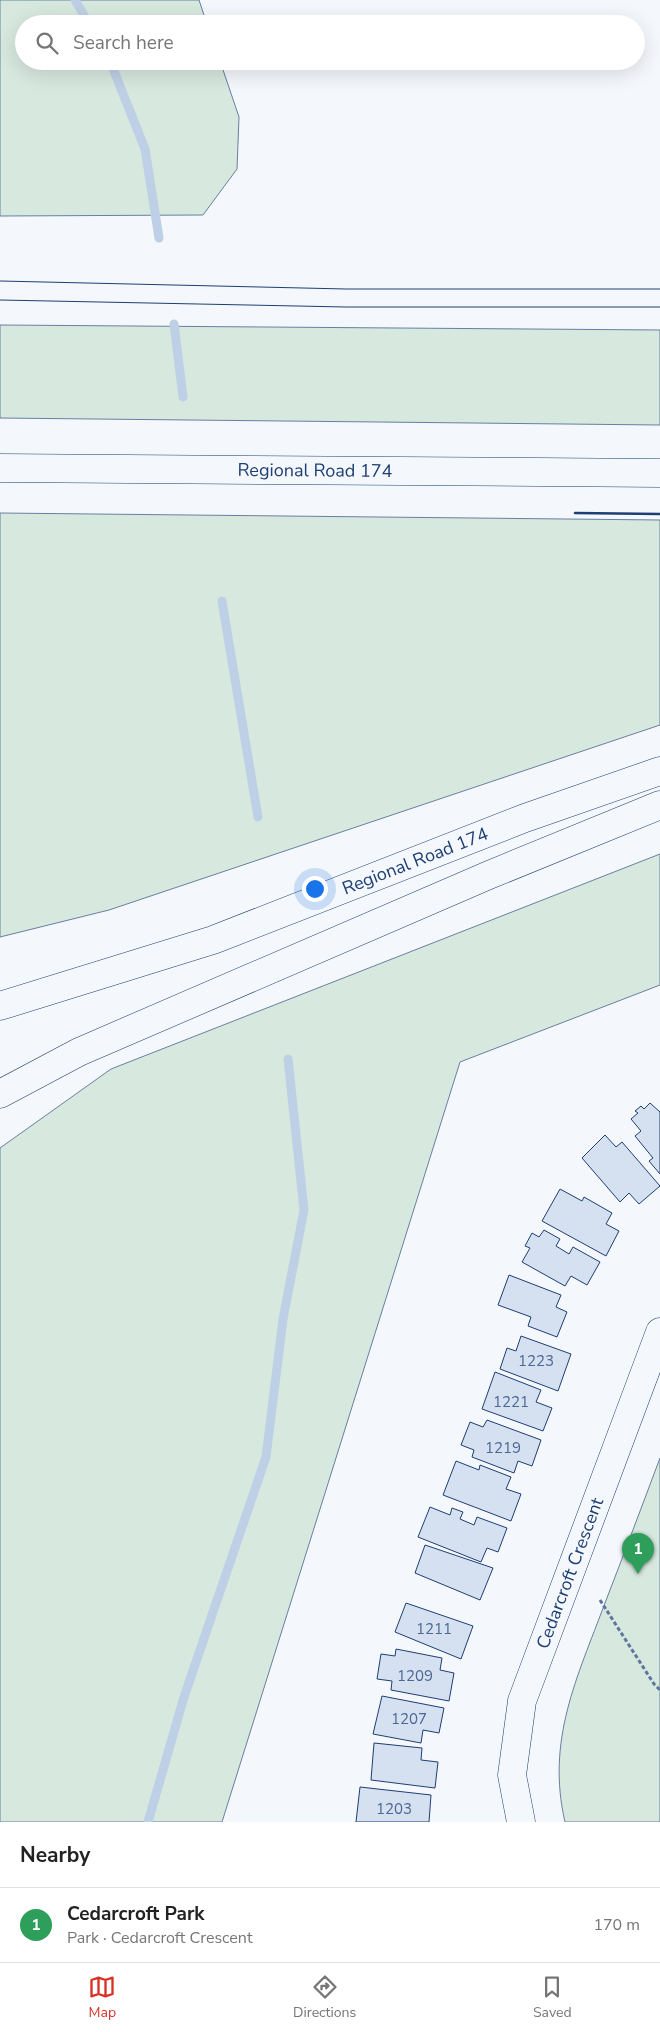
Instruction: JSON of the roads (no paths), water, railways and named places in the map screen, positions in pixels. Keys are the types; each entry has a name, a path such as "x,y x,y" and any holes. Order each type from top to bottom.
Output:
{"main road":[{"name":"Regional Road 174","path":"0,468 660,473"},
{"name":"Regional Road 174","path":"0,1006 213,940 525,818 660,771"},
{"path":"0,1094 88,1048 480,879 660,805"},
{"name":"Cedarcroft Crescent","path":"521,1822 512,1775 522,1701 660,1332"}],"waterway":[{"path":"75,0 84,15"},
{"path":"114,70 145,149 159,238"},
{"path":"174,324 183,397"},
{"path":"222,601 258,817"},
{"path":"148,1822 184,1697 266,1457 283,1319 304,1210 288,1059"}],"tram line":[{"path":"0,281 346,289 660,289"},
{"path":"0,300 346,307 660,307"}],"place":[{"name":"Cedarcroft Park","path":"638,1574"}]}
